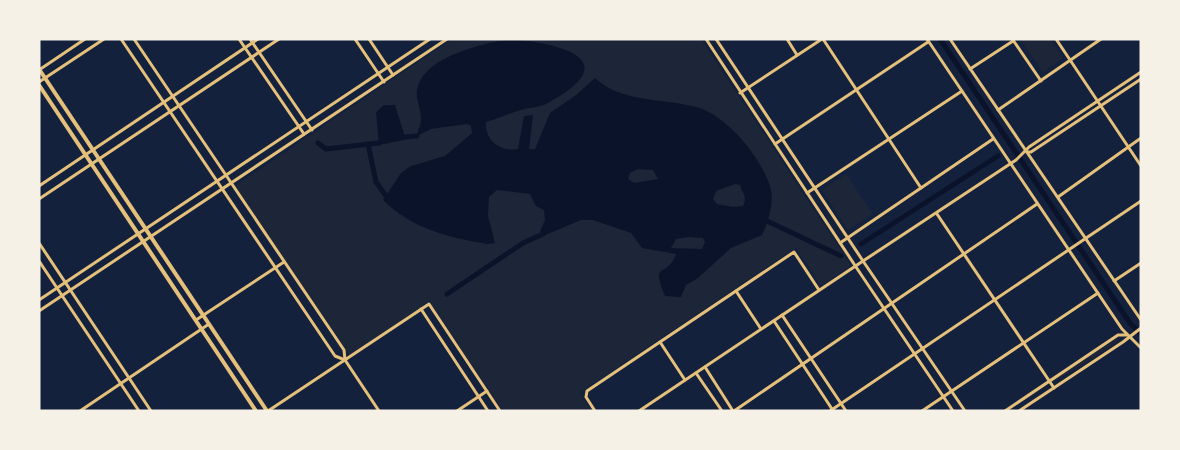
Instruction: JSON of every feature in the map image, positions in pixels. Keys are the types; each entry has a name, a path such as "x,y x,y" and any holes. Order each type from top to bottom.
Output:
{"main road":[{"path":"39,70 267,411"},
{"path":"39,84 256,411"}],"street":[{"path":"39,70 85,39"},
{"path":"39,84 104,39"},
{"path":"121,39 335,356 345,360"},
{"path":"134,39 344,350 345,360 379,411"},
{"path":"239,39 304,135"},
{"path":"39,186 258,39"},
{"path":"39,199 279,39"},
{"path":"355,39 384,82"},
{"path":"369,39 393,75"},
{"path":"39,300 430,39"},
{"path":"39,311 224,190 447,39"},
{"path":"706,39 953,411"},
{"path":"716,39 891,304 965,411"},
{"path":"787,39 797,55"},
{"path":"740,93 823,39 921,188"},
{"path":"950,39 1141,320"},
{"path":"1056,39 1141,166"},
{"path":"998,110 1101,39"},
{"path":"775,144 928,40 1122,329 1131,334 1141,348"},
{"path":"970,69 1013,40 1041,81"},
{"path":"252,41 312,130"},
{"path":"1027,152 1029,147 1141,72"},
{"path":"639,411 1027,152 1031,152 1141,79"},
{"path":"807,193 962,92"},
{"path":"1058,196 1141,138"},
{"path":"840,243 993,139"},
{"path":"774,321 832,410 1141,201"},
{"path":"705,367 734,411 1037,204"},
{"path":"937,214 1054,388"},
{"path":"39,243 151,411"},
{"path":"595,411 585,394 794,252 819,290"},
{"path":"39,261 139,411"},
{"path":"196,320 284,262"},
{"path":"1114,281 1141,262"},
{"path":"736,291 761,329"},
{"path":"922,411 1098,292"},
{"path":"267,411 429,304 500,411"},
{"path":"421,309 488,411"},
{"path":"782,315 846,411"},
{"path":"80,411 209,324"},
{"path":"1019,411 1124,342 1141,328"},
{"path":"1005,411 1118,335 1131,334"},
{"path":"660,342 685,380"},
{"path":"696,373 722,411"},
{"path":"457,411 487,391"},
{"path":"275,407 278,411"}],"shaded area":[{"path":"452,39 701,39 851,266 821,286 796,248 579,393 591,411 503,411 429,302 349,355 235,186"},
{"path":"509,39 547,44 577,56 584,64 583,75 571,88 548,103 486,122 488,135 495,144 505,149 518,149 524,116 533,115 529,149 535,149 550,113 595,78 605,86 630,96 683,104 708,111 731,128 742,140 761,165 767,178 772,201 762,235 731,248 698,278 686,285 681,297 665,296 659,278 660,273 672,262 676,254 642,248 631,233 593,220 581,220 543,236 540,231 545,220 544,210 536,206 530,194 497,190 489,197 488,216 495,243 488,244 459,239 431,230 394,210 383,200 401,173 411,166 445,156 472,133 471,126 467,124 431,129 417,136 421,114 417,90 423,76 444,59 471,48","holes":["638,169 653,170 658,179 634,183 628,179 630,173","735,184 740,185 745,197 743,206 717,204 713,199 716,191","703,238 705,242 702,249 671,248 676,239"]},
{"path":"1020,39 1050,39 1063,58 1043,72"},
{"path":"384,105 395,105 405,137 404,140 379,145 376,112"},
{"path":"846,174 873,214 848,230 822,190"},
{"path":"1116,339 1120,341 1054,382 1052,380"}],"waterway":[{"path":"940,39 1130,323 1141,334"},
{"path":"405,137 417,136"},
{"path":"318,143 326,149 379,143"},
{"path":"368,144 376,182 386,196"},
{"path":"861,244 998,156"},
{"path":"767,221 841,256"},
{"path":"447,294 523,243 543,234"}]}
